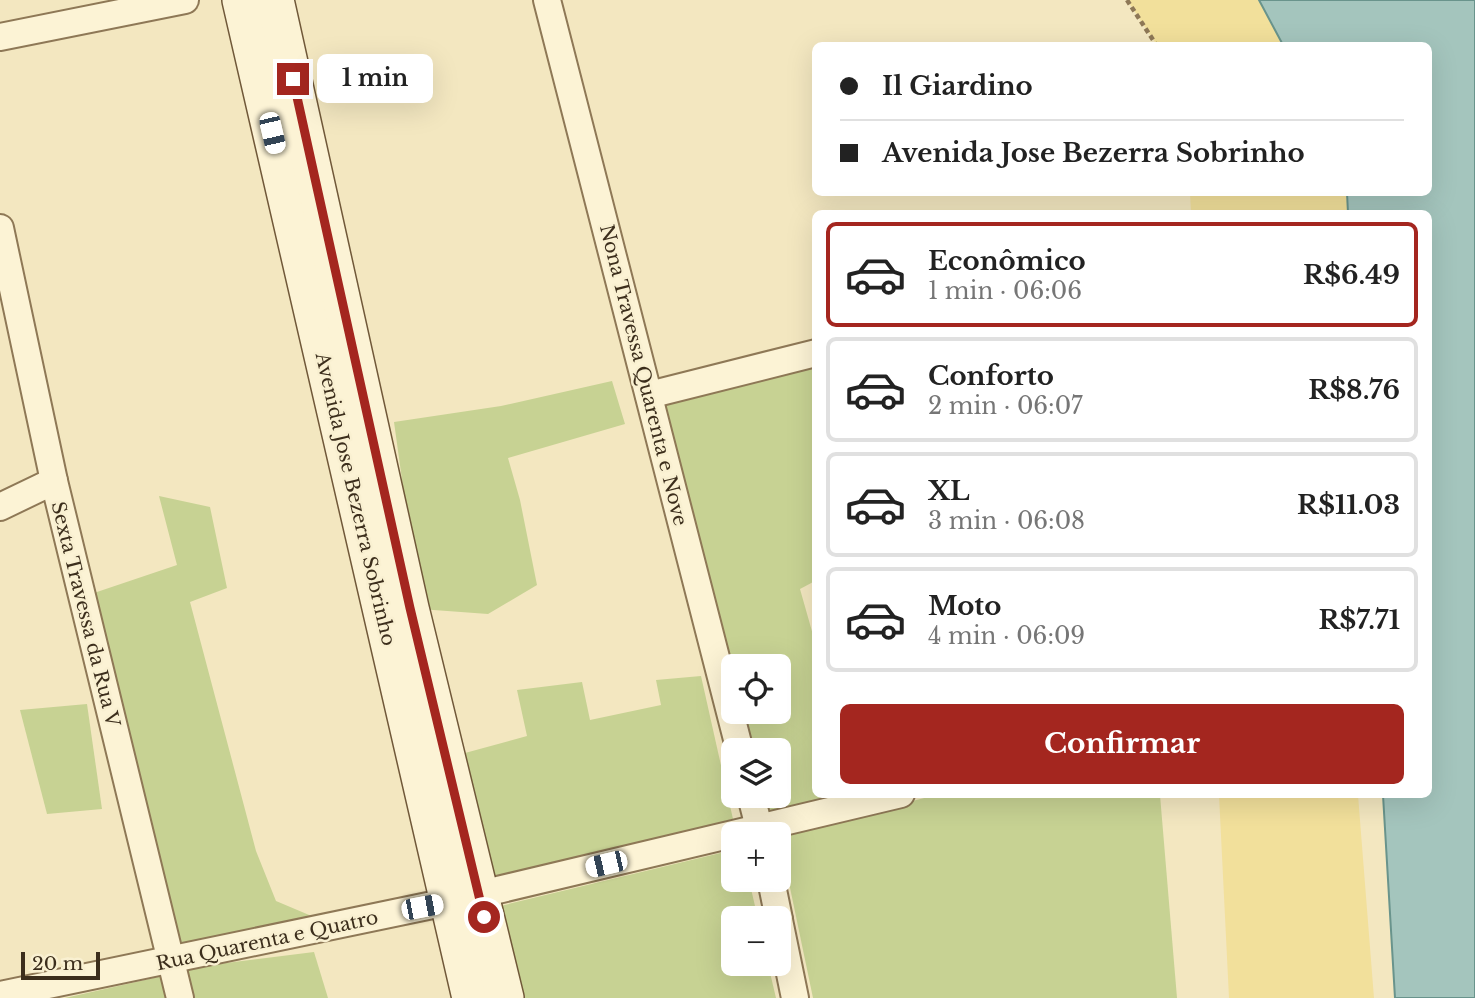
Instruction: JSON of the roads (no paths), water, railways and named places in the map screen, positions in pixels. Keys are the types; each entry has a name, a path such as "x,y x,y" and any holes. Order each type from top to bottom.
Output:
{"main road":[{"name":"Avenida Jose Bezerra Sobrinho","path":"241,0 463,898 505,998"},
{"name":"Avenida Jose Bezerra Sobrinho","path":"275,0 410,608 463,898 471,998"}],"street":[{"path":"0,37 185,0"},
{"name":"Nona Travessa Quarenta e Nove","path":"547,0 737,738"},
{"name":"Sexta Travessa da Rua V","path":"0,228 54,481 180,998"},
{"path":"649,395 812,354"},
{"path":"0,507 54,481"},
{"name":"Rua Quarenta e Quatro","path":"791,823 886,798"},
{"name":"Rua Quarenta e Quatro","path":"0,995 463,898 721,840"},
{"path":"791,976 795,998"}],"water":[{"path":"1259,0 1475,0 1475,998 1395,998 1383,798 1432,798 1432,210 1348,210 1347,196 1432,196 1432,42 1281,42"}]}
